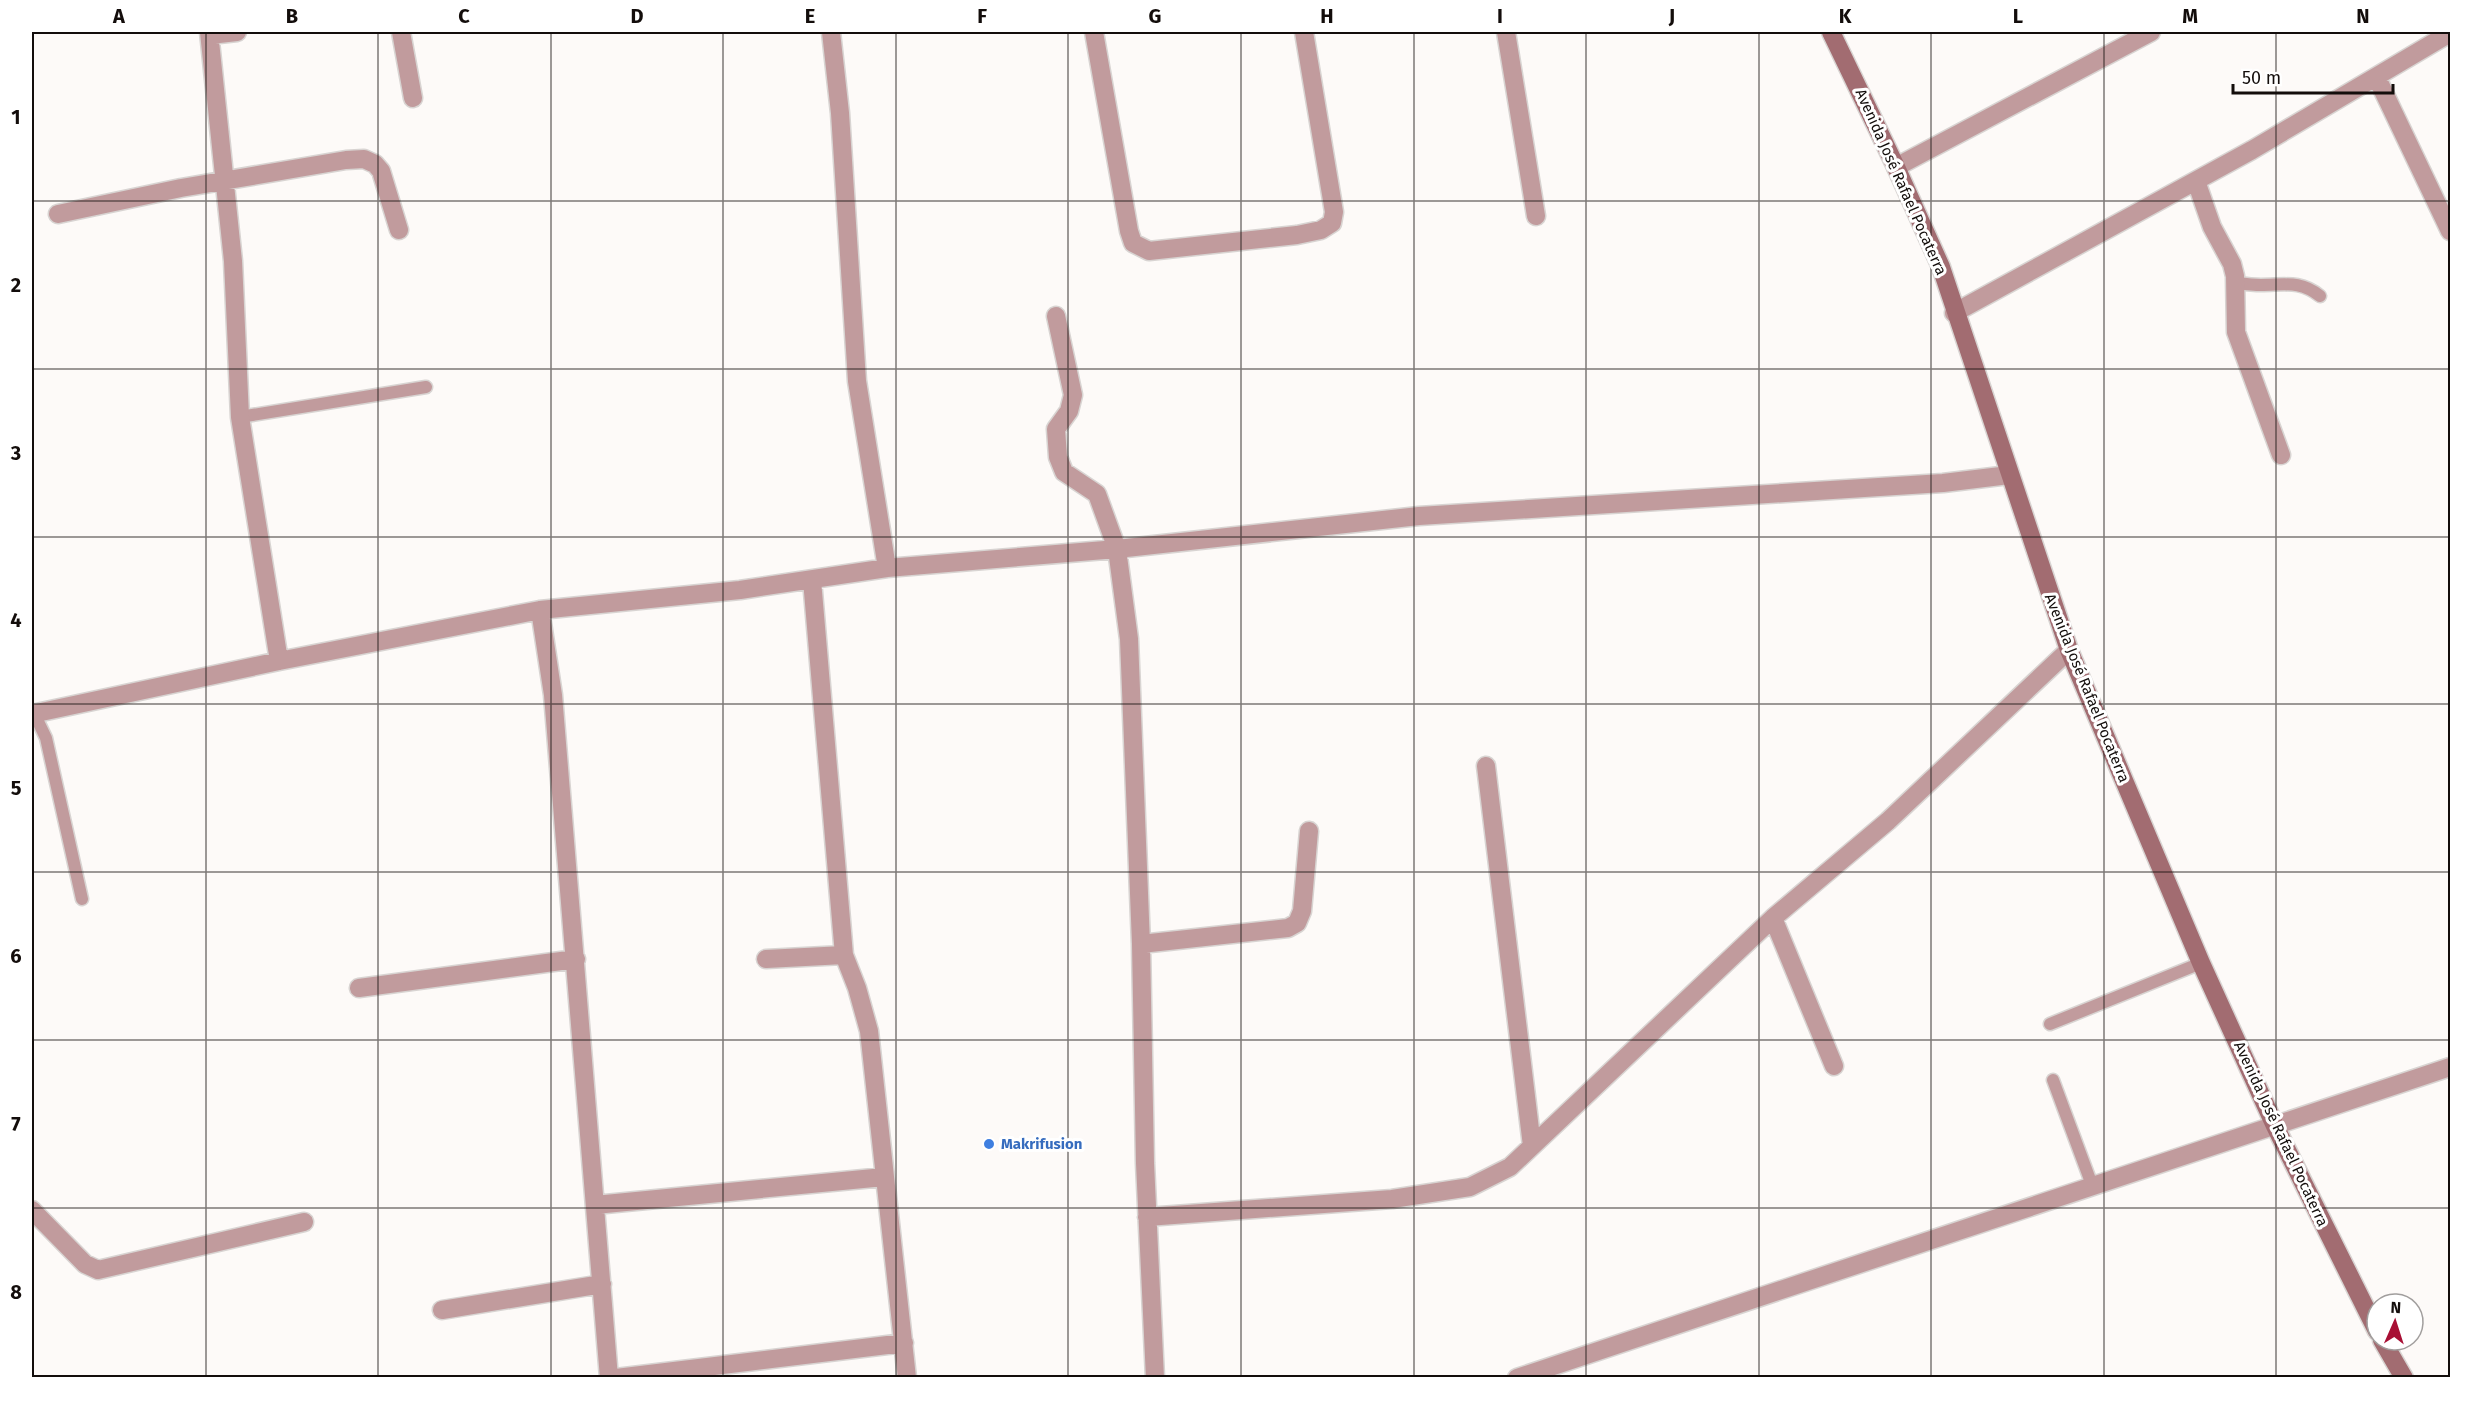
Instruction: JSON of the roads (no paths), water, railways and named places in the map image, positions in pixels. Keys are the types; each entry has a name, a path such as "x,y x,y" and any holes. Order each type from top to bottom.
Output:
{"street":[{"path":"237,32 209,33 233,261 240,417 279,662"},
{"path":"401,32 413,98"},
{"path":"831,32 840,113 857,381 887,568"},
{"path":"1094,32 1129,231 1133,243 1149,251 1297,235 1321,230 1332,223 1334,212 1304,32"},
{"path":"1506,32 1536,216"},
{"name":"Avenida José Rafael Pocaterra","path":"1831,32 1941,267 1954,313 1984,396 2068,650 2201,963 2275,1126 2365,1307"},
{"path":"1896,167 2151,32"},
{"path":"1954,313 2196,181 2451,33"},
{"path":"2377,78 2451,231"},
{"path":"58,214 226,181 346,160 364,159 375,164 381,171 399,230"},
{"path":"2196,181 2212,227 2232,264 2237,283 2234,314 2236,332 2281,455"},
{"path":"1056,316 1073,395 1069,411 1056,429 1058,458 1064,472 1096,494 1117,549 1129,639 1141,944 1147,1217 1155,1377"},
{"path":"33,714 540,610 812,580 887,568 1117,549 1419,516 1943,483 2009,475"},
{"path":"812,580 844,956 857,988 869,1031 907,1377"},
{"path":"540,610 553,695 609,1377"},
{"path":"1147,1217 1392,1199 1470,1187 1510,1167 1773,918 1888,821 2068,650"},
{"path":"1486,766 1533,1146"},
{"path":"1141,944 1288,928 1297,923 1302,911 1309,831"},
{"path":"1773,918 1834,1066"},
{"path":"766,959 844,956"},
{"path":"359,988 576,959"},
{"path":"1517,1377 2451,1067"},
{"path":"595,1205 884,1177"},
{"path":"32,1210 86,1264 98,1270 304,1222"},
{"path":"442,1310 602,1284"},
{"path":"616,1377 904,1343"},
{"path":"2389,1352 2404,1377"}],"lane":[{"path":"2237,283 2298,284 2311,289 2320,296"},
{"path":"240,417 426,387"},
{"path":"33,714 46,738 82,899"},
{"path":"2050,1024 2201,963"},
{"path":"2053,1080 2092,1185"}],"place":[{"name":"Makrifusion","path":"989,1144"}]}
